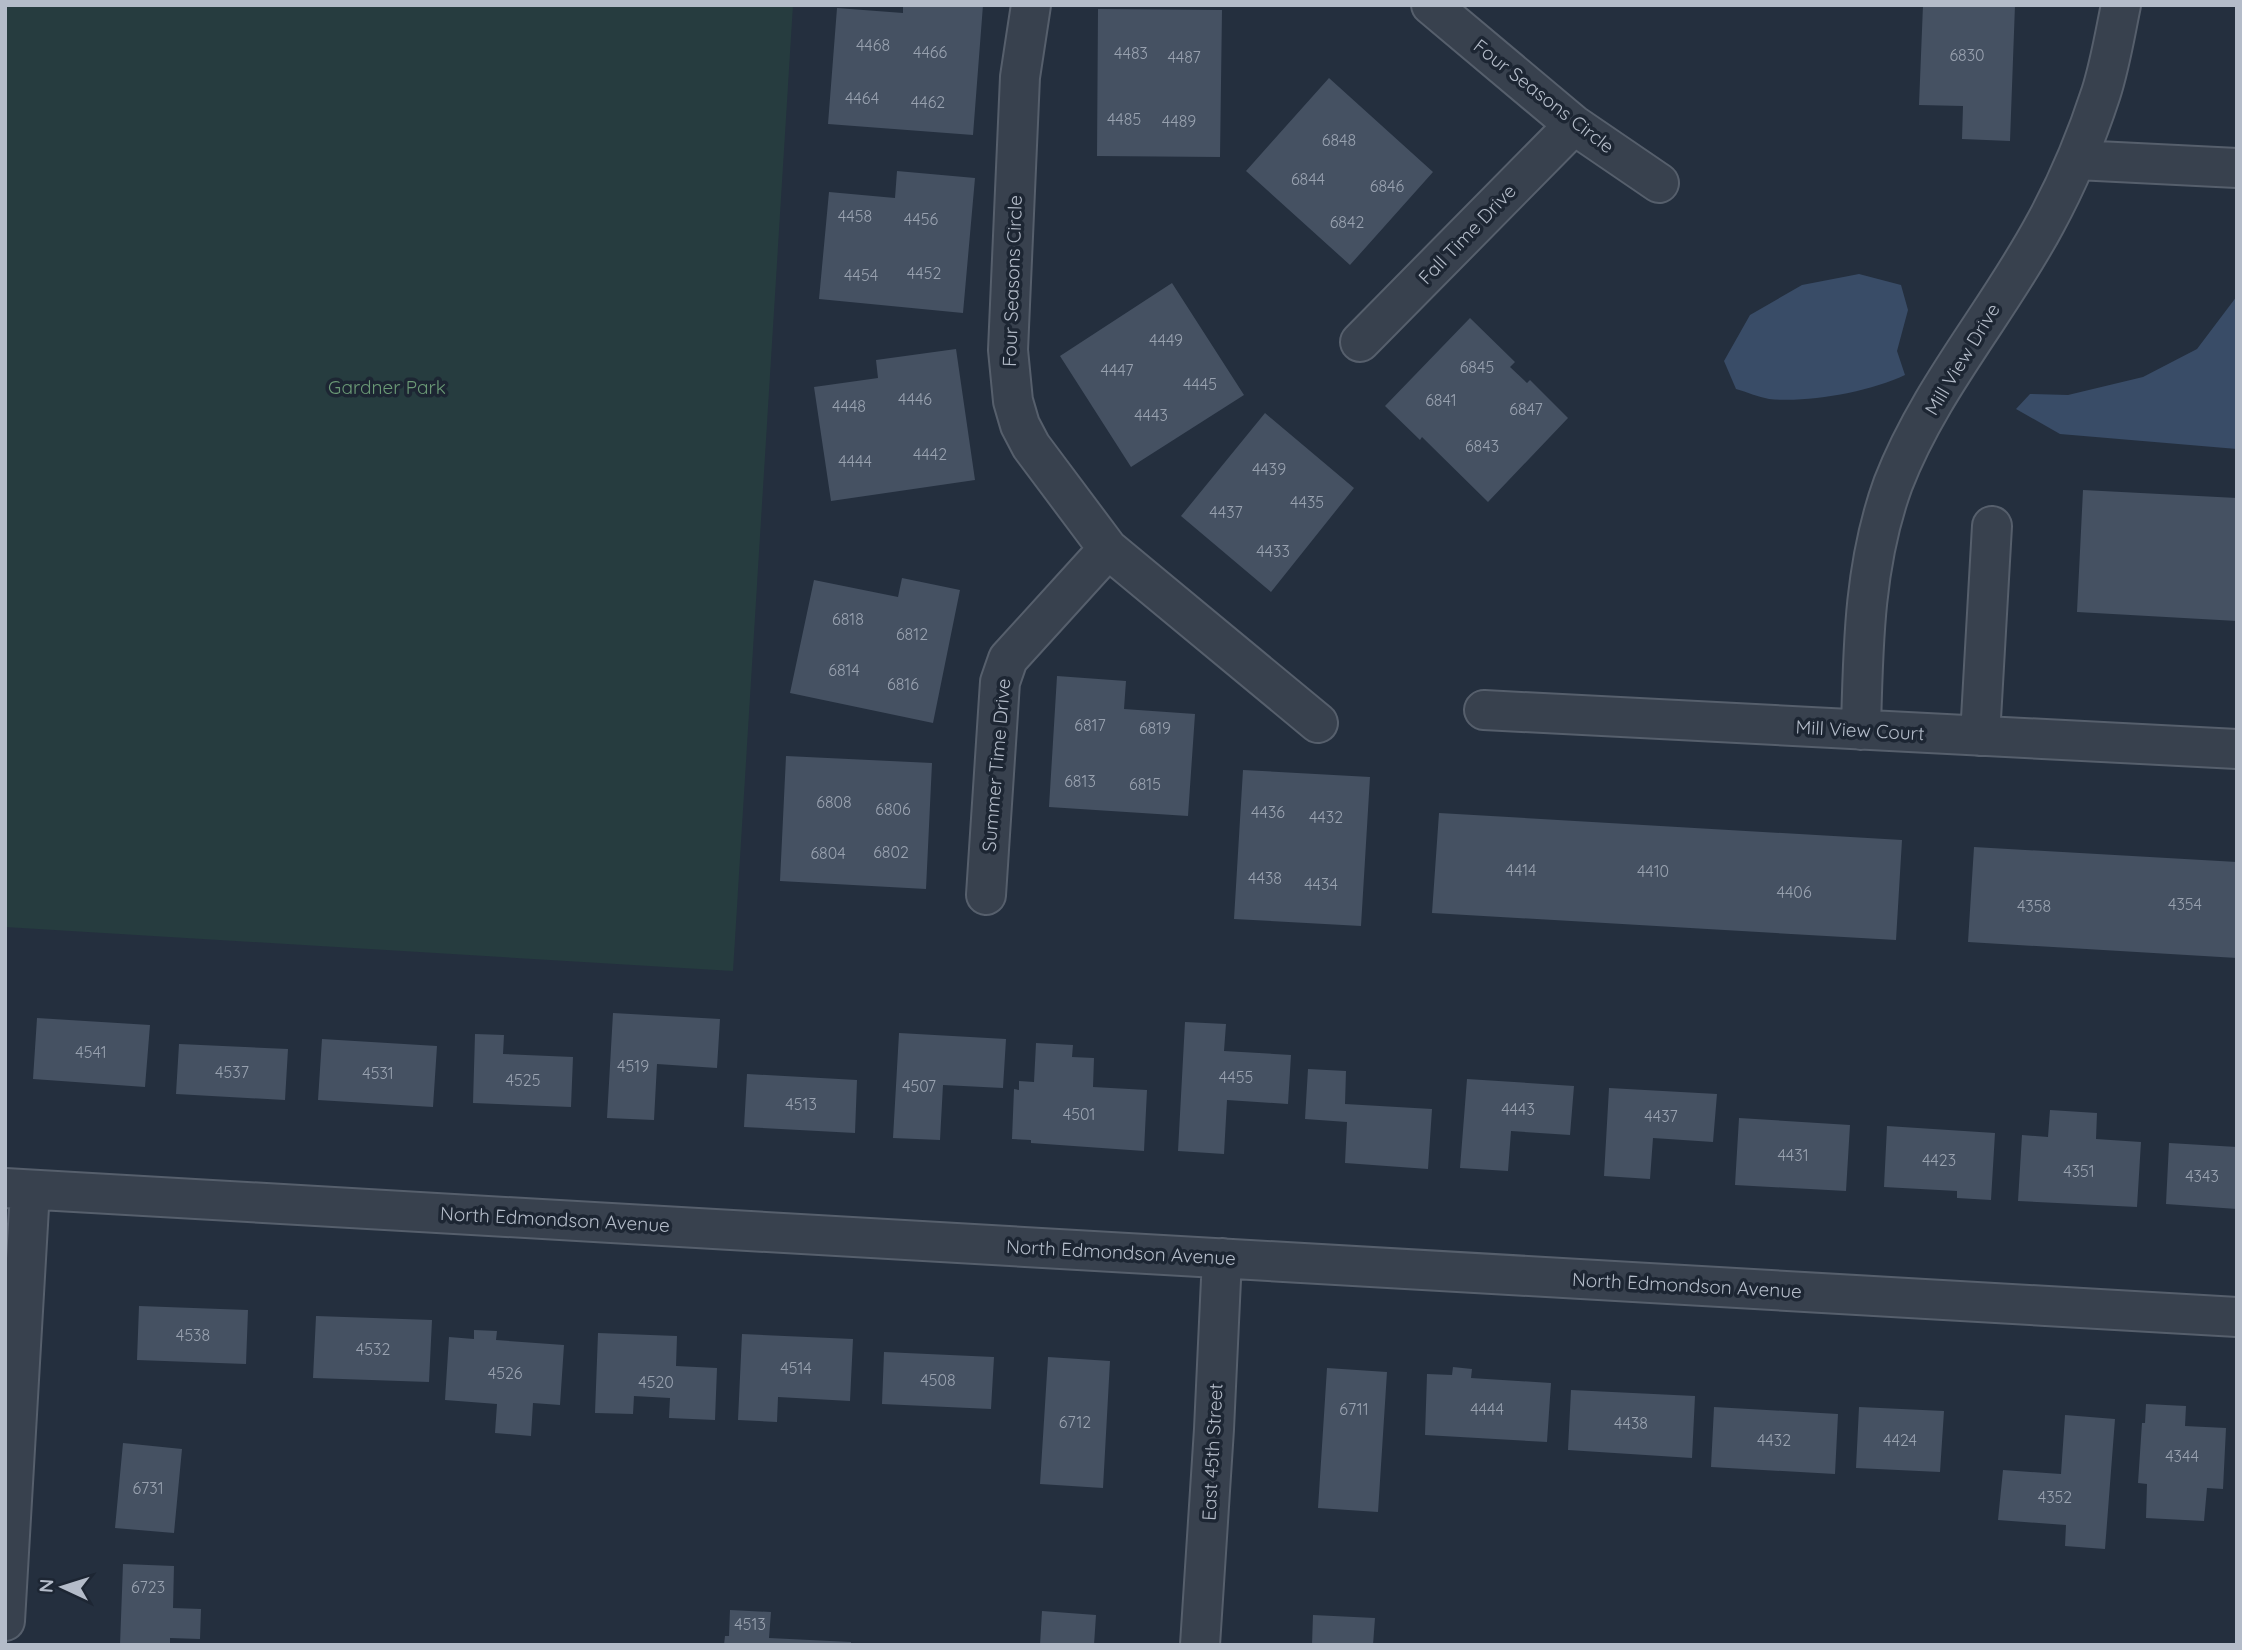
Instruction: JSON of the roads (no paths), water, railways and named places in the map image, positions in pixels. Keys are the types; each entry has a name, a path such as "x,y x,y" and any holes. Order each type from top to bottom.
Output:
{"street":[{"name":"Four Seasons Circle","path":"1031,5 1020,77 1008,350 1013,401 1020,425 1031,446 1108,549 1318,723"},
{"name":"Four Seasons Circle","path":"1431,5 1574,125 1659,183"},
{"name":"Mill View Drive","path":"1861,730 1864,618 1872,559 1894,482 1939,393 2044,226 2077,160 2102,90 2121,5"},
{"name":"Fall Time Drive","path":"1360,342 1574,125"},
{"path":"2077,160 2237,169"},
{"path":"1980,736 1992,526"},
{"name":"Summer Time Drive","path":"986,895 1000,682 1008,659 1108,549"},
{"name":"Mill View Court","path":"1484,710 2237,749"},
{"path":"5,1621 18,1189"},
{"name":"North Edmondson Avenue","path":"18,1189 2237,1317"},
{"name":"East 45th Street","path":"1200,1645 1222,1258"}],"water":[{"path":"1859,274 1901,285 1908,310 1897,351 1905,375 1856,391 1820,398 1769,399 1736,389 1724,361 1750,315 1802,285"},
{"path":"2237,296 2237,449 2060,434 2016,409 2030,394 2068,395 2143,377 2197,349"}],"park label":[{"name":"Gardner Park","path":"387,387"}]}
